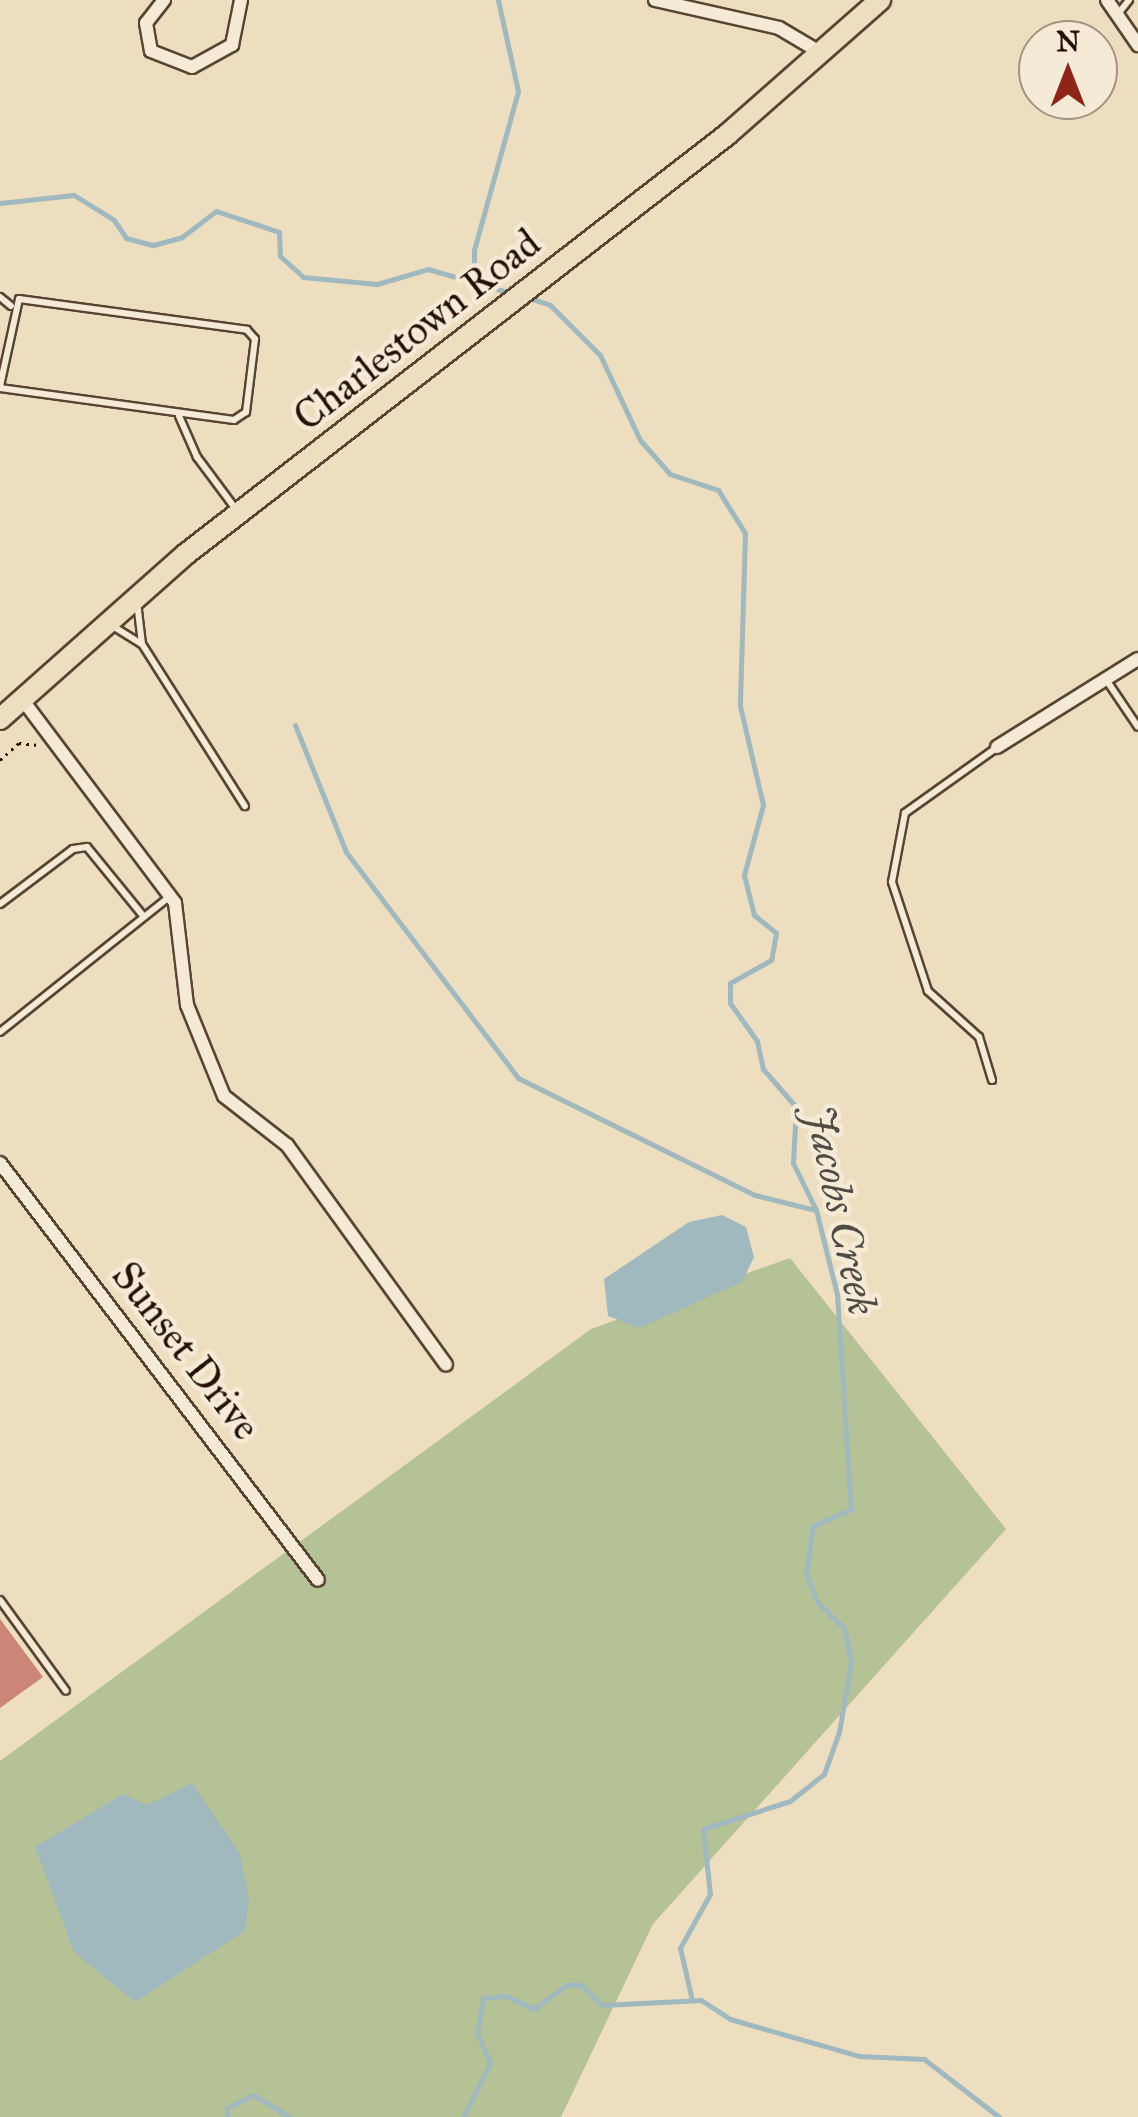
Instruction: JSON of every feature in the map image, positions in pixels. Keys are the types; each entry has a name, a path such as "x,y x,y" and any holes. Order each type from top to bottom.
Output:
{"main road":[{"name":"Charlestown Road","path":"0,719 106,622 238,512 822,54 880,0"}],"street":[{"path":"164,0 146,23 151,50 192,67 232,45 241,0"},
{"path":"655,0 780,28 822,54"},
{"path":"1107,0 1138,45"},
{"path":"998,747 1138,659"},
{"path":"22,699 170,896 180,920 187,1005 224,1096 287,1145 446,1366"},
{"name":"Sunset Drive","path":"0,1163 318,1580"}],"lane":[{"path":"1117,15 1130,0"},
{"path":"0,297 11,306"},
{"path":"24,298 253,334 244,416 179,416 0,387 1,373 11,306 24,298"},
{"path":"179,416 197,457 238,512"},
{"path":"136,596 142,644 245,806"},
{"path":"106,622 142,644"},
{"path":"1107,681 1138,727"},
{"path":"992,1080 979,1037 928,992 893,866 905,813 998,747"},
{"path":"0,904 73,849 87,847 144,918"},
{"path":"0,1032 170,896"},
{"path":"0,1600 66,1691"}],"path":[{"path":"0,760 20,743 40,746"}],"green space":[{"path":"790,1258 1006,1529 653,1924 561,2117 0,2117 0,1761 591,1329"}],"water":[{"path":"722,1215 746,1227 754,1257 742,1282 639,1328 608,1316 604,1279 689,1222"},
{"path":"192,1783 240,1854 249,1899 245,1931 135,2002 74,1952 35,1847 123,1794 147,1805"}],"building":[{"path":"0,1619 43,1677 0,1708"}],"waterway":[{"path":"474,281 474,250 518,91 498,0"},
{"name":"Jacobs Creek","path":"0,203 74,195 114,220 126,238 153,245 182,237 216,211 279,232 280,256 303,277 377,284 428,269 511,293"},
{"name":"Jacobs Creek","path":"526,297 550,305 600,355 640,440 670,474 718,490 745,533 740,706 763,805 744,875 754,915 776,933 771,960 730,983 730,1003 757,1041 763,1069 796,1107 793,1163 816,1210 837,1294 851,1509 813,1526 806,1574 818,1603 844,1628 851,1662 839,1732 824,1774 790,1801 703,1829 710,1894 680,1948 692,2000"},
{"path":"295,725 346,852 518,1078 755,1195 815,1210"},
{"path":"463,2117 490,2063 477,2033 483,1998 506,1996 534,2009 566,1985 581,1985 602,2005 701,2000 730,2019 859,2056 924,2059 999,2117"},
{"path":"227,2117 227,2108 254,2095 290,2117"}]}
